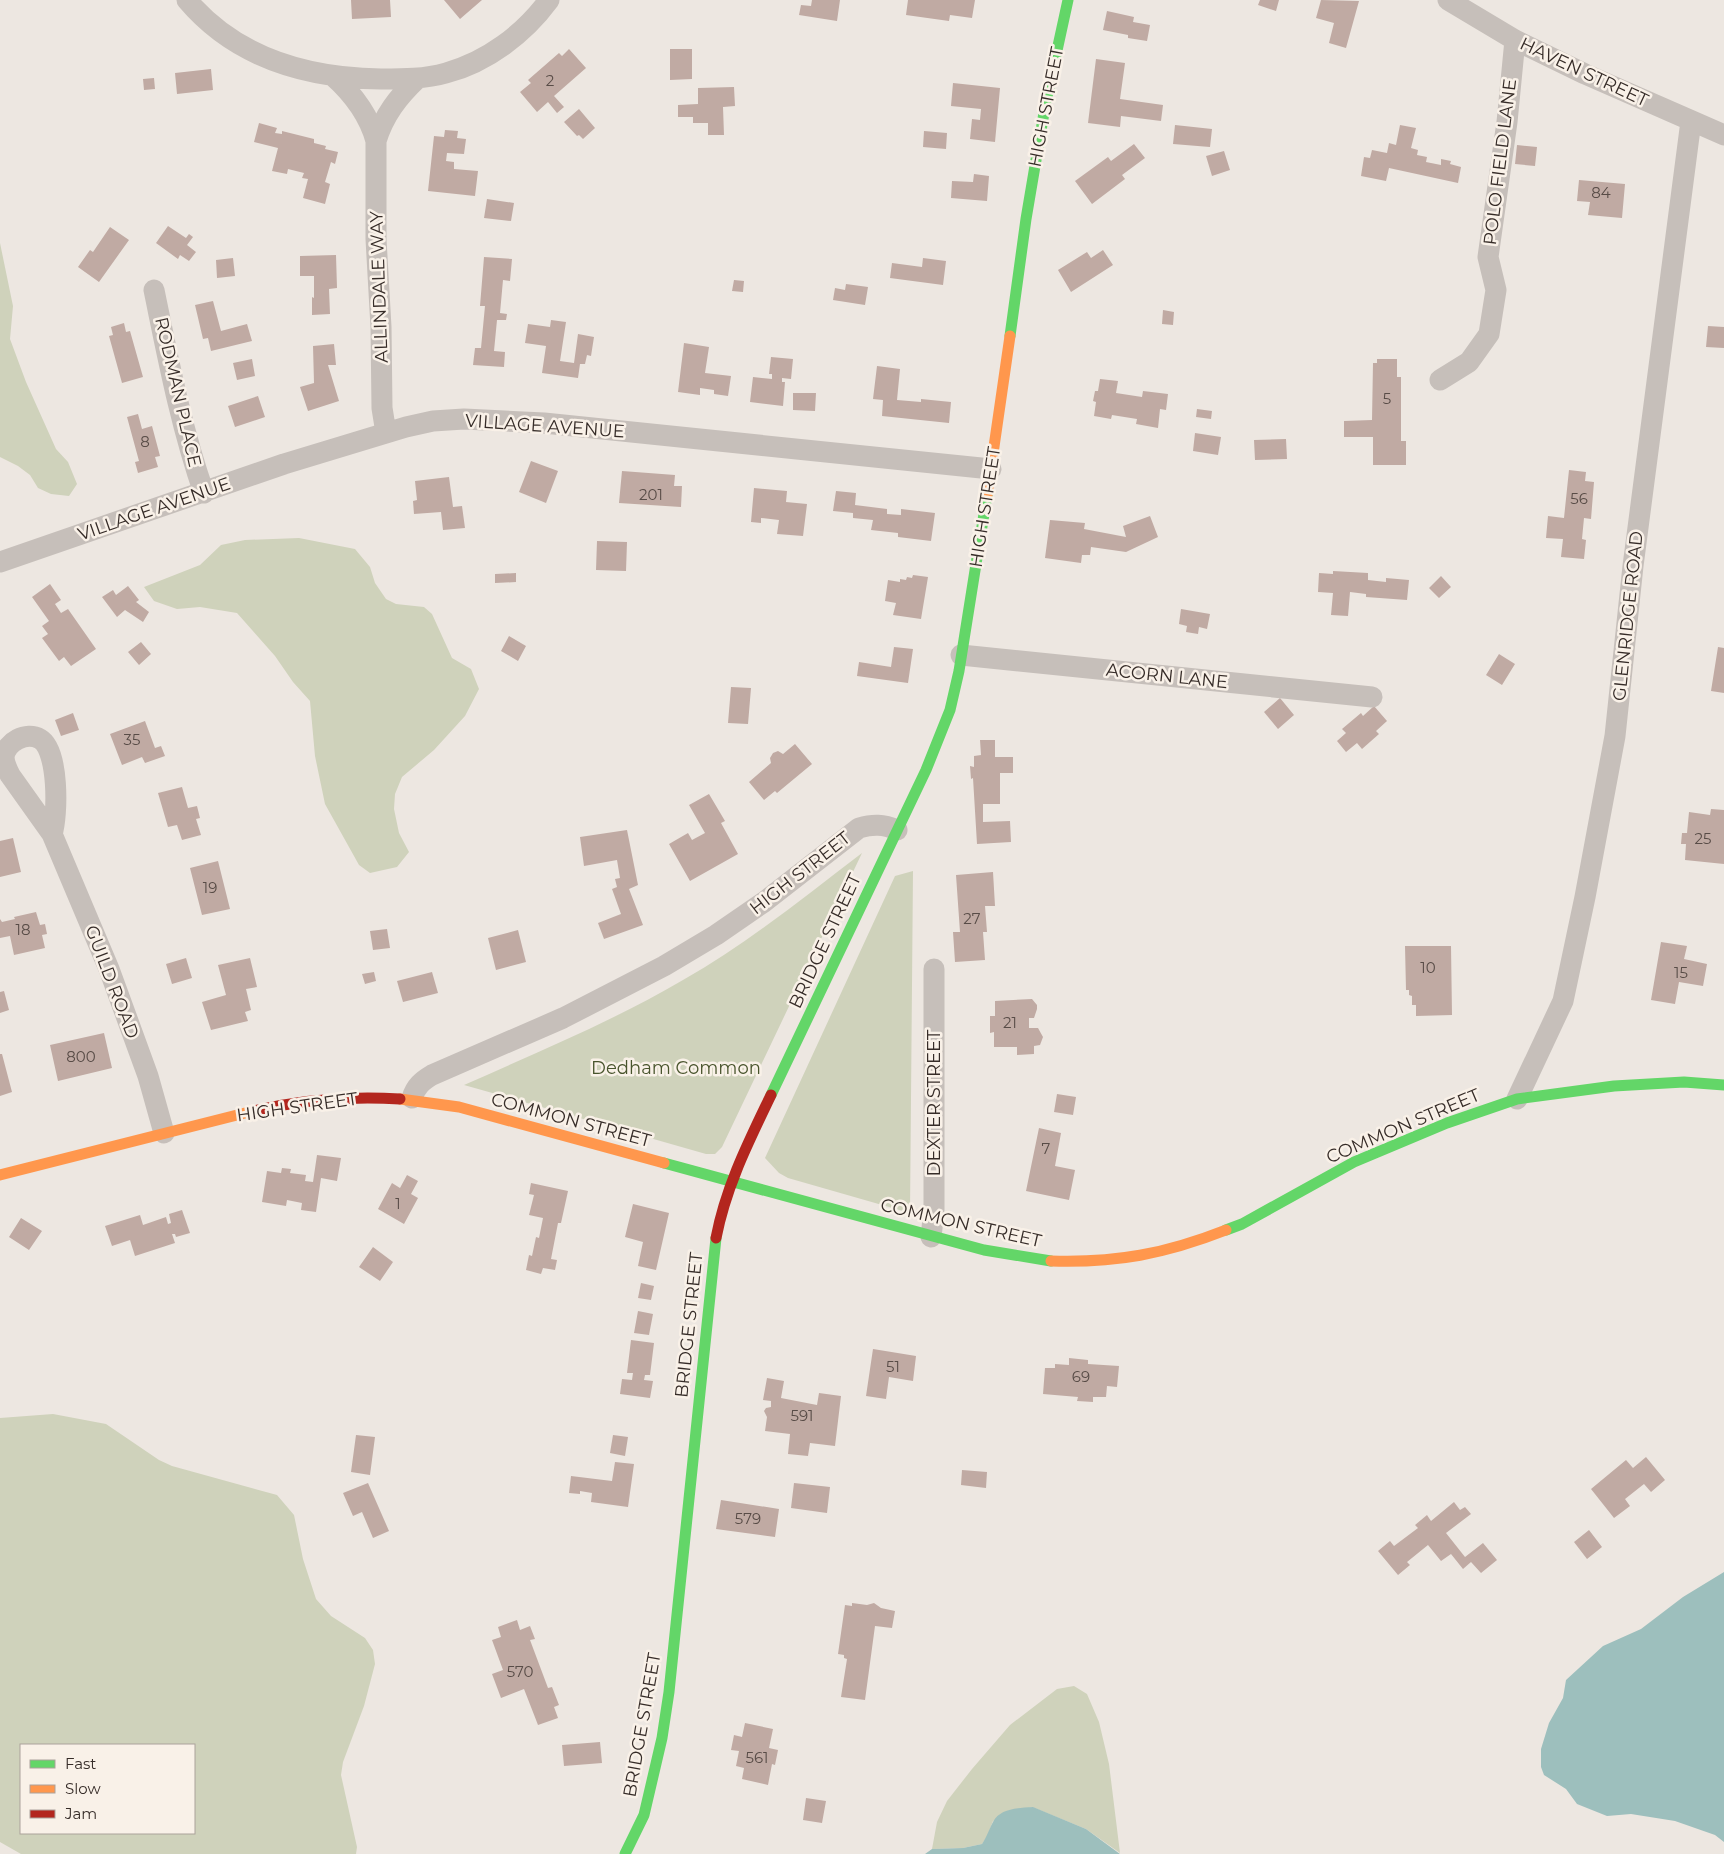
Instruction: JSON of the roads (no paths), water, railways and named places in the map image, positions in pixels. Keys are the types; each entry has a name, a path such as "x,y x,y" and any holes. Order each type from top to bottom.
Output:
{"main road":[{"name":"HIGH STREET","path":"897,830 926,770 945,724 953,698 991,469 1026,219 1046,101 1068,0"},
{"name":"BRIDGE STREET","path":"625,1854 644,1815 662,1738 670,1687 714,1247 720,1213 748,1143 897,830"},
{"name":"COMMON STREET","path":"412,1098 459,1107 932,1237 1006,1255 1061,1262 1115,1260 1167,1251 1200,1241 1242,1224 1354,1162 1447,1123 1517,1100 1614,1086 1684,1082 1724,1085"},
{"name":"HIGH STREET","path":"0,1174 246,1113 305,1102 358,1097 412,1098"}],"street":[{"path":"187,0 216,28 254,52 292,68 333,76 370,79 418,78 445,73 462,67 489,54 525,29 549,0"},
{"name":"HAVEN STREET","path":"1448,0 1515,40 1585,74 1724,135"},
{"name":"POLO FIELD LANE","path":"1440,380 1470,362 1489,334 1496,290 1488,258 1507,122 1515,40"},
{"name":"ALLINDALE WAY","path":"333,76 348,90 368,119 376,141 376,239 381,327 382,408 386,433"},
{"name":"ALLINDALE WAY","path":"376,141 391,107 418,78"},
{"name":"GLENRIDGE ROAD","path":"1517,1100 1563,1001 1585,897 1614,736 1633,566 1691,121"},
{"name":"RODMAN PLACE","path":"154,290 175,390 192,456 204,493"},
{"name":"VILLAGE AVENUE","path":"0,562 284,464 386,433 433,421 464,419 500,420 991,469"},
{"name":"ACORN LANE","path":"961,655 1372,697"},
{"name":"HIGH STREET","path":"412,1098 416,1088 432,1075 586,1007 691,950 764,902 853,832 874,824 897,830"},
{"name":"GUILD ROAD","path":"52,834 103,954 148,1076 164,1133"},
{"name":"DEXTER STREET","path":"932,1237 934,1210 934,969"}],"water":[{"path":"1724,1572 1724,1842 1715,1835 1675,1821 1631,1814 1607,1816 1577,1804 1566,1789 1544,1775 1541,1767 1541,1749 1549,1723 1563,1698 1566,1680 1603,1646 1641,1629 1683,1597"},
{"path":"1033,1807 1086,1829 1120,1854 925,1854 932,1849 963,1848 982,1844 996,1817 1000,1814 1005,1811"}],"park label":[{"name":"Dedham Common","path":"676,1068"}]}
